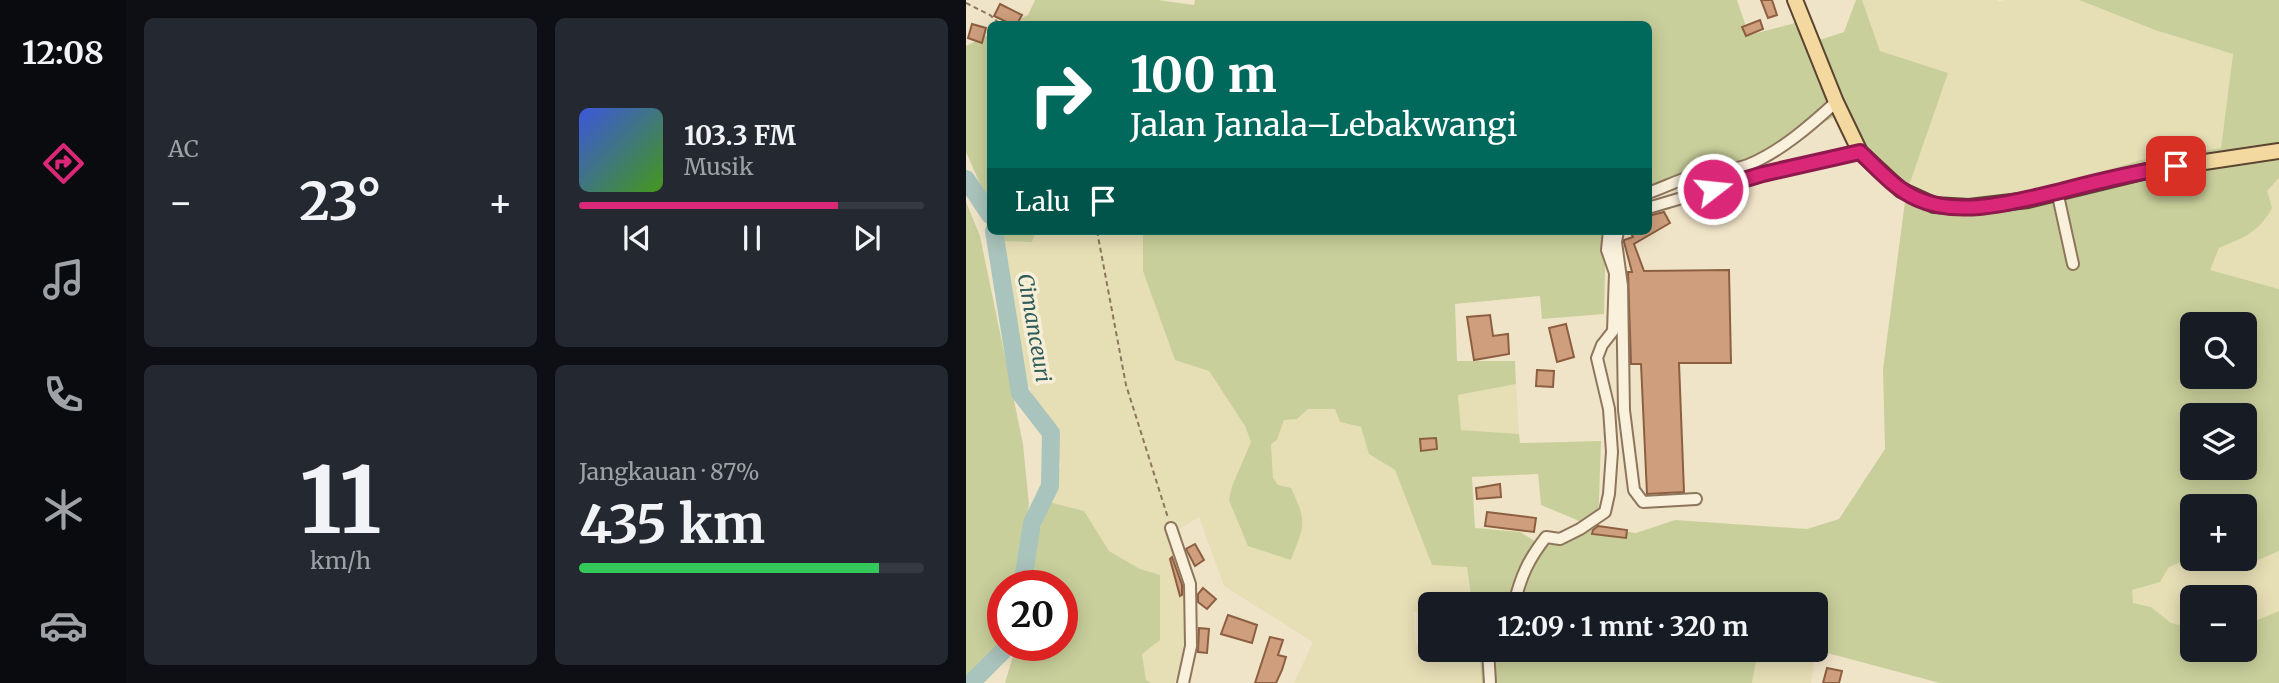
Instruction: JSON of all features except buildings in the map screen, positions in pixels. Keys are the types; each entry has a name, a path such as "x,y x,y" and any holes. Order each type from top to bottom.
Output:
{"main road":[{"path":"1795,0 1836,102 1860,152 1901,190 1934,205 1969,207 2028,200 2151,170 2279,151"}],"street":[{"path":"1652,191 1698,174 1737,169 1751,164 1777,148 1836,102"},
{"path":"1652,207 1763,174 1860,152"},
{"path":"2057,191 2073,264"},
{"path":"1517,592 1530,557 1546,537 1560,539 1580,530 1605,512 1612,453 1609,410 1597,358 1602,345 1613,331 1615,273 1607,250 1609,235"},
{"path":"1617,235 1622,286 1624,410 1634,489 1643,502 1696,499"},
{"path":"1171,528 1190,584 1191,646 1183,683"},
{"path":"1489,662 1490,683"}],"path":[{"path":"966,2 997,21"},
{"path":"1098,235 1126,386 1171,528"}],"shaded area":[{"path":"1862,0 2079,0 2155,30 2233,54 2221,148 2140,160 2032,194 1954,204 1906,194 1880,51"},
{"path":"2279,178 2279,289 2209,270 2219,248 2241,239 2267,191"},
{"path":"1035,235 1143,235 1143,271 1245,426 1251,442 1232,486 1229,500 1278,485 1272,478 1271,443 1277,440 1284,419 1297,419 1308,409 1335,409 1340,422 1361,427 1369,454 1395,470 1432,564 1467,566 1470,592 1418,592 1418,612 1413,612 1418,662 1480,662 1482,683 1294,683 1313,642 1224,586 1199,517 1171,534 1191,597 1175,683 1151,683 1146,680 1142,654 1140,569 1109,551 1083,511 1049,502 1061,465 1015,352 995,241 1032,242"},
{"path":"1516,384 1519,434 1461,430 1458,395"},
{"path":"2279,551 2279,611 2257,620 2257,585 2180,585 2180,625 2171,623 2151,607 2132,603 2132,590 2160,582 2169,567 2180,562 2180,571 2257,571 2258,560"},
{"path":"1756,662 1814,662 1811,683 1752,683"}],"green space":[{"path":"1035,0 1158,0 1194,5 1195,0 1737,0 1749,35 1803,21 1813,42 1844,32 1856,0 1862,0 1880,51 1948,73 1906,194 1838,115 1744,163 1652,194 1652,21 1015,21 1028,15"},
{"path":"2079,0 2279,0 2279,178 2267,191 2272,208 2250,233 2219,248 2210,270 2279,289 2279,551 2257,560 2257,494 2180,494 2180,562 2169,567 2160,582 2132,590 2133,603 2151,607 2171,623 2180,625 2180,662 2257,662 2257,620 2279,611 2279,683 1940,683 1828,653 1828,592 1470,592 1467,567 1432,565 1395,470 1369,454 1361,427 1340,422 1335,409 1308,409 1297,419 1284,420 1277,440 1271,444 1273,478 1278,485 1291,488 1302,517 1301,531 1291,560 1248,546 1229,500 1232,486 1251,442 1245,426 1209,371 1175,360 1143,271 1143,235 1606,235 1604,314 1542,319 1540,296 1455,304 1457,361 1515,361 1516,384 1458,395 1461,430 1519,434 1520,443 1601,441 1598,528 1636,533 1675,520 1807,529 1839,519 1885,449 1883,369 1906,194 1954,204 2032,194 2140,160 2221,148 2233,54 2155,30","holes":["1538,474 1541,505 1596,528 1545,547 1520,532 1475,528 1472,477"]},
{"path":"987,36 987,199 966,152 966,46"},
{"path":"966,202 980,236 1023,444 1029,505 1017,570 987,570 987,657 966,678"},
{"path":"994,235 1035,235 1032,242 995,241"},
{"path":"1049,502 1084,511 1109,551 1140,569 1160,575 1160,640 1142,654 1146,680 1151,683 1005,683 1012,661 1078,661 1078,570 1033,570 1034,545"},
{"path":"1480,662 1756,662 1752,683 1482,683"}],"waterway":[{"name":"Cimanceuri","path":"966,179 987,210"},
{"name":"Cimanceuri","path":"995,235 1020,393 1051,433 1050,486 1032,523 1025,570"},
{"name":"Cimanceuri","path":"971,683 993,661"}],"route":[{"path":"1713,189 1763,174 1860,152 1901,190 1920,200 1934,205 1969,207 2028,200 2057,191 2176,166"}]}
